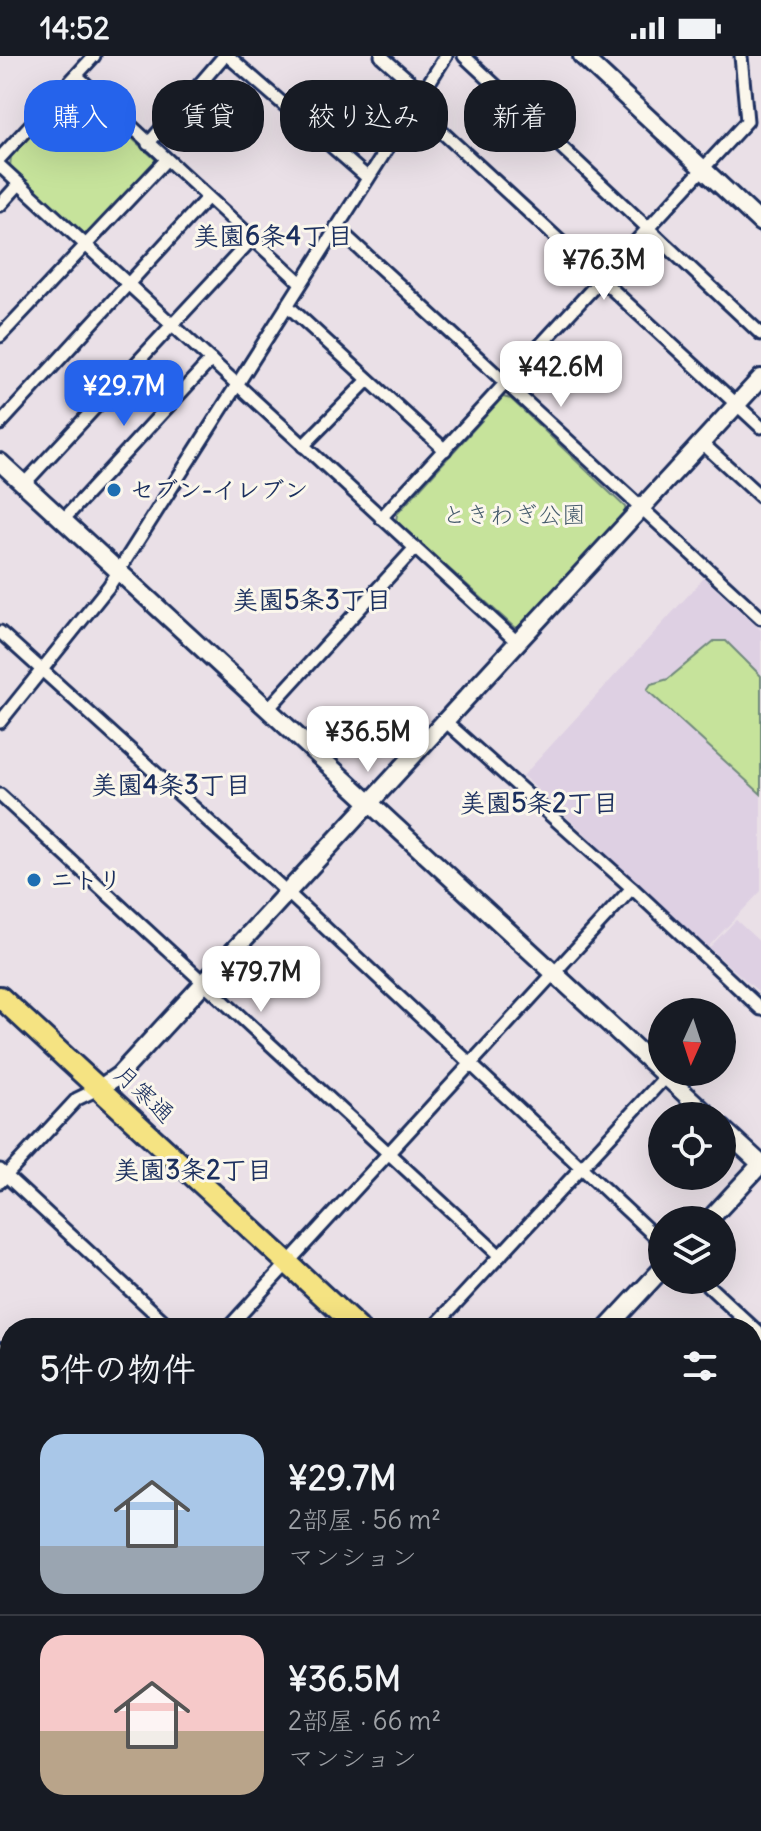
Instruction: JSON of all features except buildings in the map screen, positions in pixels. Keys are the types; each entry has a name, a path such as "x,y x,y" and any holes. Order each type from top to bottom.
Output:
{"highway":[{"name":"月寒通","path":"0,997 347,1318"}],"street":[{"path":"0,158 94,56"},
{"path":"148,144 226,56 368,178"},
{"path":"381,56 408,80"},
{"path":"430,80 446,56"},
{"path":"464,56 761,334"},
{"path":"582,56 761,223"},
{"path":"381,518 747,121 741,56"},
{"path":"77,76 301,283"},
{"path":"448,137 761,427"},
{"path":"0,722 95,606 385,152"},
{"path":"0,336 166,160"},
{"path":"0,166 518,643"},
{"path":"0,205 19,184"},
{"path":"0,424 207,198"},
{"path":"336,227 761,618"},
{"path":"24,484 252,239"},
{"path":"287,305 445,450"},
{"path":"63,520 211,360"},
{"path":"160,1318 2,1176 77,1099 119,1075 761,378"},
{"path":"303,446 368,380"},
{"path":"701,442 761,497"},
{"path":"0,462 648,1060"},
{"path":"268,709 415,548"},
{"path":"0,632 288,893 648,1230"},
{"path":"445,721 632,888 761,1009"},
{"path":"0,795 500,1256"},
{"path":"237,1318 632,888"},
{"path":"442,1318 657,1086"},
{"path":"677,1086 694,1102"},
{"path":"722,1206 761,1164 736,1141"},
{"path":"616,1318 648,1284"},
{"path":"717,1294 743,1318"}],"shaded area":[{"path":"704,578 761,630 761,891 707,948 523,776"},
{"path":"736,920 761,943 761,994 709,948"}],"green space":[{"path":"136,142 155,159 154,166 91,233 84,233 10,167 11,156 24,143 24,152 136,152"},
{"name":"ときわぎ公園","path":"503,397 511,399 625,507 626,514 528,624 515,628 396,521 397,514"},
{"path":"714,641 726,641 761,676 761,794 647,690 651,684 668,679"}],"place":[{"name":"セブン-イレブン","path":"114,490"},
{"name":"ニトリ","path":"34,880"}],"district":[{"name":"美園6条4丁目","path":"273,236"},
{"name":"美園5条3丁目","path":"312,600"},
{"name":"美園4条3丁目","path":"171,785"},
{"name":"美園5条2丁目","path":"539,803"},
{"name":"美園3条2丁目","path":"193,1170"}]}
